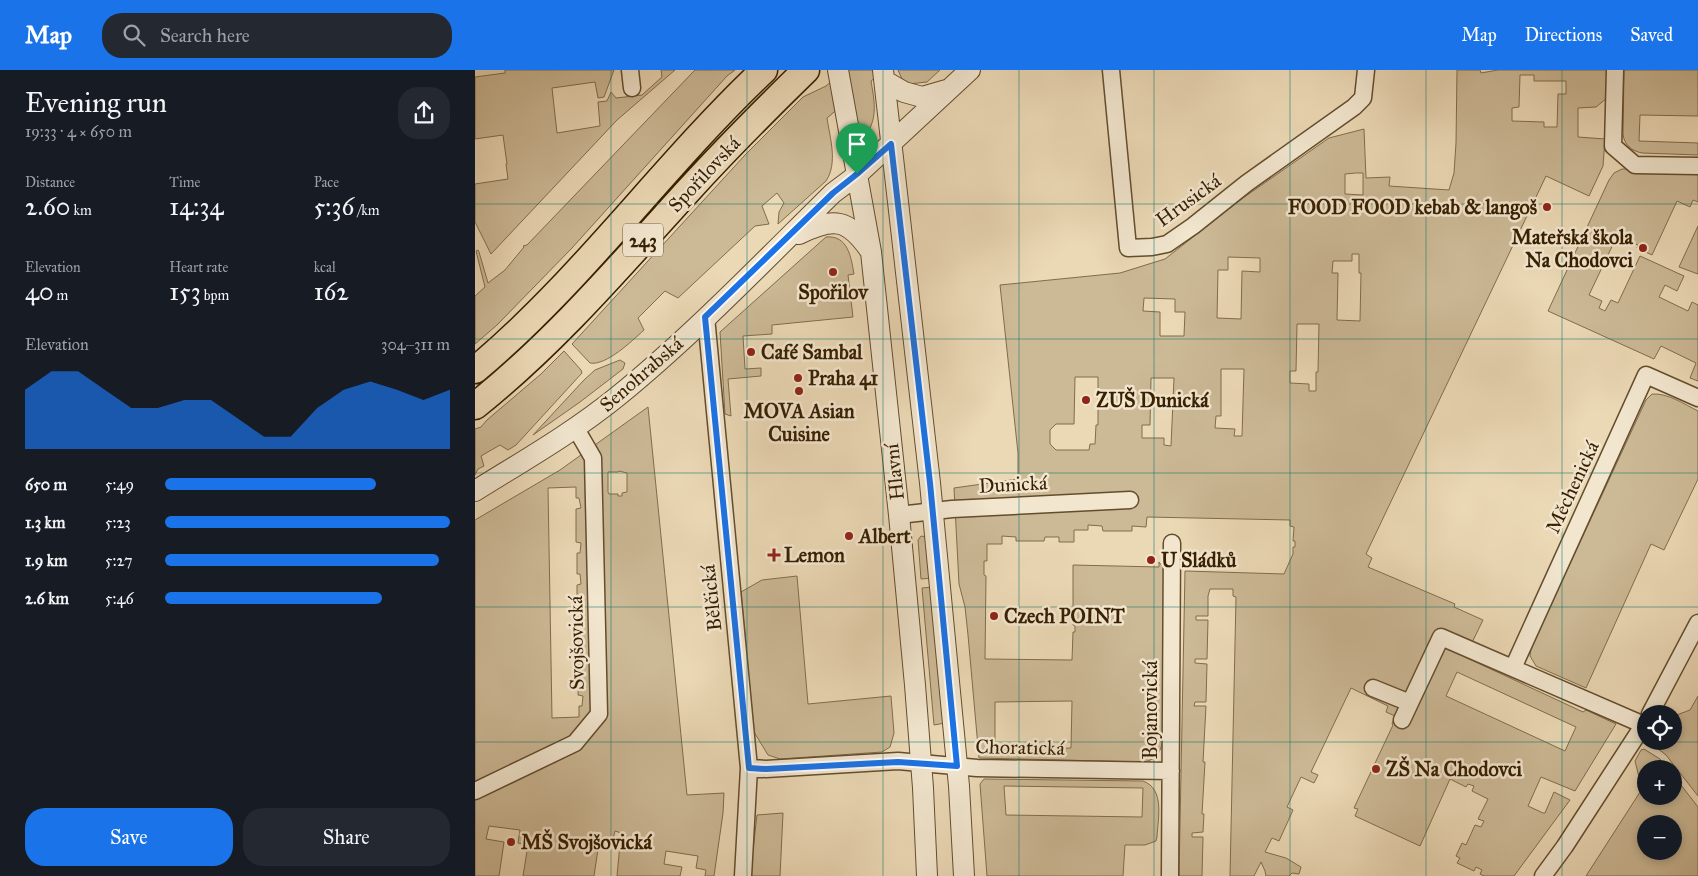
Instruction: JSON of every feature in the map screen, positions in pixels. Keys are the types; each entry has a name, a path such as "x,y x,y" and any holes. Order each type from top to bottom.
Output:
{"highway":[{"name":"Spořilovská","path":"475,370 507,343 553,298 724,110 764,70"},
{"name":"Spořilovská","path":"475,406 523,366 569,321 719,157 807,70"}],"street":[{"path":"630,70 632,88"},
{"name":"Hlavní","path":"838,70 871,252 917,703 927,876"},
{"name":"Senohrabská","path":"475,490 575,427 617,396 662,358 833,193 891,144 970,70"},
{"name":"Hrusická","path":"1111,70 1128,248 1167,244 1247,183 1354,107 1363,98 1366,70"},
{"path":"1615,70 1613,146 1635,165 1698,166"},
{"path":"884,76 904,92 922,97 950,89"},
{"name":"Hlavní","path":"884,76 932,510 957,766 964,876"},
{"path":"786,240 818,224 834,223 841,224 857,234 871,252"},
{"name":"Bělčická","path":"705,317 749,768 743,876"},
{"name":"Měchenická","path":"1513,668 1646,375 1698,398"},
{"name":"Svojšovická","path":"475,791 575,743 599,714 593,458 575,427"},
{"name":"Dunická","path":"899,515 932,510 1129,500"},
{"name":"Bojanovická","path":"1170,876 1171,543"},
{"path":"1655,705 1698,623"},
{"path":"1402,720 1441,637 1513,668 1637,716"},
{"path":"1373,688 1410,703"},
{"path":"1543,876 1565,846 1637,735"},
{"name":"Choratická","path":"749,768 766,769 898,762 977,768 1171,771"}],"shaded area":[{"path":"505,70 614,70 604,97 598,98 595,82 552,88 557,133 600,126 598,102 607,101 611,92 616,98 642,95 662,77 661,70 675,70 617,120 491,254 475,222 475,184 508,179 507,164 503,135 475,139 475,77 505,73"},
{"path":"695,70 735,70 727,76 572,248 497,325 475,344 475,296 485,287 476,251 478,250 479,252 488,283 505,270 523,246 527,245"},
{"path":"845,70 885,70 871,81 874,114 867,133 857,122 852,97 827,118 832,166 826,181 778,224 779,212 784,203 777,193 762,206 769,224 755,226 678,298 665,291 638,318 644,330 611,357 596,363 590,363 572,344 745,155 803,97 826,86"},
{"path":"898,70 940,70 927,82 909,84 902,79"},
{"path":"1457,70 1480,70 1481,73 1498,70 1608,70 1607,98 1596,107 1578,108 1578,137 1605,139 1603,166 1589,196 1546,176 1366,554 1372,558 1368,567 1455,604 1454,607 1483,620 1465,657 1583,712 1586,710 1616,724 1575,791 1541,777 1528,806 1545,813 1554,792 1570,800 1514,876 1484,876 1480,874 1482,870 1476,867 1474,871 1457,863 1460,858 1456,856 1462,843 1466,845 1475,825 1481,827 1484,821 1478,819 1488,799 1472,791 1474,786 1468,784 1466,787 1450,779 1420,846 1355,816 1358,809 1354,808 1393,725 1395,716 1386,712 1388,706 1351,688 1311,772 1318,775 1314,783 1301,777 1287,807 1293,810 1279,841 1272,838 1265,852 1286,858 1301,867 1299,874 1266,876 1261,862 1254,876 1230,876 1236,597 1233,596 1233,589 1210,589 1208,616 1196,616 1196,620 1208,620 1207,659 1195,659 1195,663 1207,664 1206,702 1195,702 1194,706 1206,706 1203,762 1205,762 1202,814 1204,814 1203,832 1192,833 1192,837 1203,837 1202,876 1179,876 1185,571 1284,574 1293,554 1293,547 1295,547 1295,541 1293,541 1294,527 1290,526 1290,520 1147,517 1146,527 1132,526 1132,531 1103,531 1102,526 1088,525 1088,530 1074,530 1074,542 1059,542 1059,537 1045,537 1044,541 1016,541 1016,537 1002,536 1002,544 987,544 987,561 984,561 984,575 986,576 985,659 1072,660 1073,632 1075,632 1075,626 1073,625 1073,565 1159,567 1159,562 1166,571 1163,740 1157,756 1143,762 979,758 965,607 959,584 954,488 1018,479 1018,453 1000,285 1120,273 1165,259 1243,198 1329,138 1364,129 1366,178 1390,177 1389,186 1449,190 1454,173","holes":["1520,75 1534,75 1534,81 1566,81 1566,94 1558,94 1557,127 1544,127 1544,122 1512,121 1512,108 1519,107","1363,173 1363,195 1345,194 1345,174","1352,254 1359,254 1359,273 1361,273 1360,321 1337,320 1338,273 1332,273 1333,261 1352,261","1228,257 1260,258 1260,272 1242,271 1241,319 1217,318 1218,270 1228,270","1144,298 1175,299 1175,312 1185,312 1184,336 1160,336 1160,312 1143,311","1297,324 1319,324 1316,391 1309,391 1309,384 1290,383 1290,371 1296,371","1221,369 1244,369 1242,436 1234,436 1235,429 1215,428 1216,416 1221,416","1075,377 1098,377 1098,425 1096,425 1095,444 1090,444 1089,450 1056,450 1050,444 1050,430 1056,424 1074,424","1151,378 1174,378 1171,446 1164,445 1164,438 1142,438 1142,425 1150,425","1457,672 1576,727 1565,751 1446,696","1072,701 1071,748 995,750 995,702"]},
{"path":"1624,70 1698,70 1698,116 1640,115 1639,141 1698,143 1698,155 1642,153 1635,151 1627,144 1623,134"},
{"name":"Mateřská škola Na Chodovci","path":"1622,169 1698,171 1698,202 1693,200 1690,207 1677,201 1652,255 1637,248 1638,245 1617,236 1589,295 1602,301 1599,308 1605,311 1611,300 1618,303 1640,256 1684,276 1677,291 1665,285 1659,297 1688,311 1692,302 1698,305 1698,381 1690,378 1696,363 1661,346 1654,359 1548,311 1609,180 1614,173"},
{"path":"1698,226 1698,274 1679,267"},
{"path":"826,237 833,237 844,243 850,254 854,274 848,275 853,317 772,325 772,334 743,336 745,369 761,368 761,376 728,379 731,416 725,414 720,332"},
{"path":"564,351 582,373 516,445 508,450 500,445 481,456 484,466 478,469 475,475 475,429 481,427"},
{"path":"620,360 625,363 623,369 533,435 595,370"},
{"path":"1652,394 1670,397 1698,411 1698,479 1664,550 1651,544 1586,688 1536,666 1530,656 1531,648 1646,400"},
{"path":"648,407 687,795 724,793 714,876 705,876 706,870 696,868 698,856 666,851 664,864 682,867 680,876 617,876 621,833 615,831 613,839 594,836 593,848 598,849 594,876 523,876 528,845 518,843 520,830 489,826 486,839 504,842 499,876 475,876 475,520 560,470","holes":["619,471 627,473 627,492 622,493 622,496 609,494 608,492 608,472","576,487 576,498 579,498 581,508 576,509 576,542 581,543 580,553 577,553 577,574 580,574 581,584 577,585 577,618 582,619 581,629 578,629 578,651 581,651 583,661 579,662 578,695 583,696 582,706 579,706 579,717 552,718 548,488"]},
{"path":"921,536 927,537 933,578 921,579 918,540"},
{"path":"797,576 808,704 891,696 894,733 890,747 882,752 780,759 768,755 754,732 741,592 762,580"},
{"path":"933,587 945,723 934,725 922,588"},
{"path":"1698,696 1698,796 1682,776 1682,760 1670,760 1660,750 1682,750 1682,713 1690,710"},
{"path":"1641,750 1646,750 1661,760 1637,760 1637,769 1635,761"},
{"path":"984,779 1143,781 1155,790 1159,805 1156,841 1145,845 1125,845 1123,876 987,876 980,784","holes":["1004,786 1143,788 1142,817 1006,815"]},
{"path":"1682,786 1698,807 1698,876 1586,876 1637,797 1637,805 1682,805"},
{"path":"783,813 780,876 750,876 757,815"}],"place":[{"name":"FOOD FOOD kebab & langoš","path":"1547,207"},
{"name":"Mateřská škola Na Chodovci","path":"1643,248"},
{"name":"Spořilov","path":"833,272"},
{"name":"Café Sambal","path":"751,352"},
{"name":"Praha 41","path":"798,378"},
{"name":"MOVA Asian Cuisine","path":"799,391"},
{"name":"ZUŠ Dunická","path":"1086,400"},
{"name":"Albert","path":"849,536"},
{"name":"Lemon","path":"774,555"},
{"name":"U Sládků","path":"1151,560"},
{"name":"Czech POINT","path":"994,616"},
{"name":"ZŠ Na Chodovci","path":"1376,769"},
{"name":"MŠ Svojšovická","path":"511,842"}],"route":[{"path":"891,144 930,483 957,766 898,762 766,769 749,768 705,317 833,193 857,174 891,144"}]}
